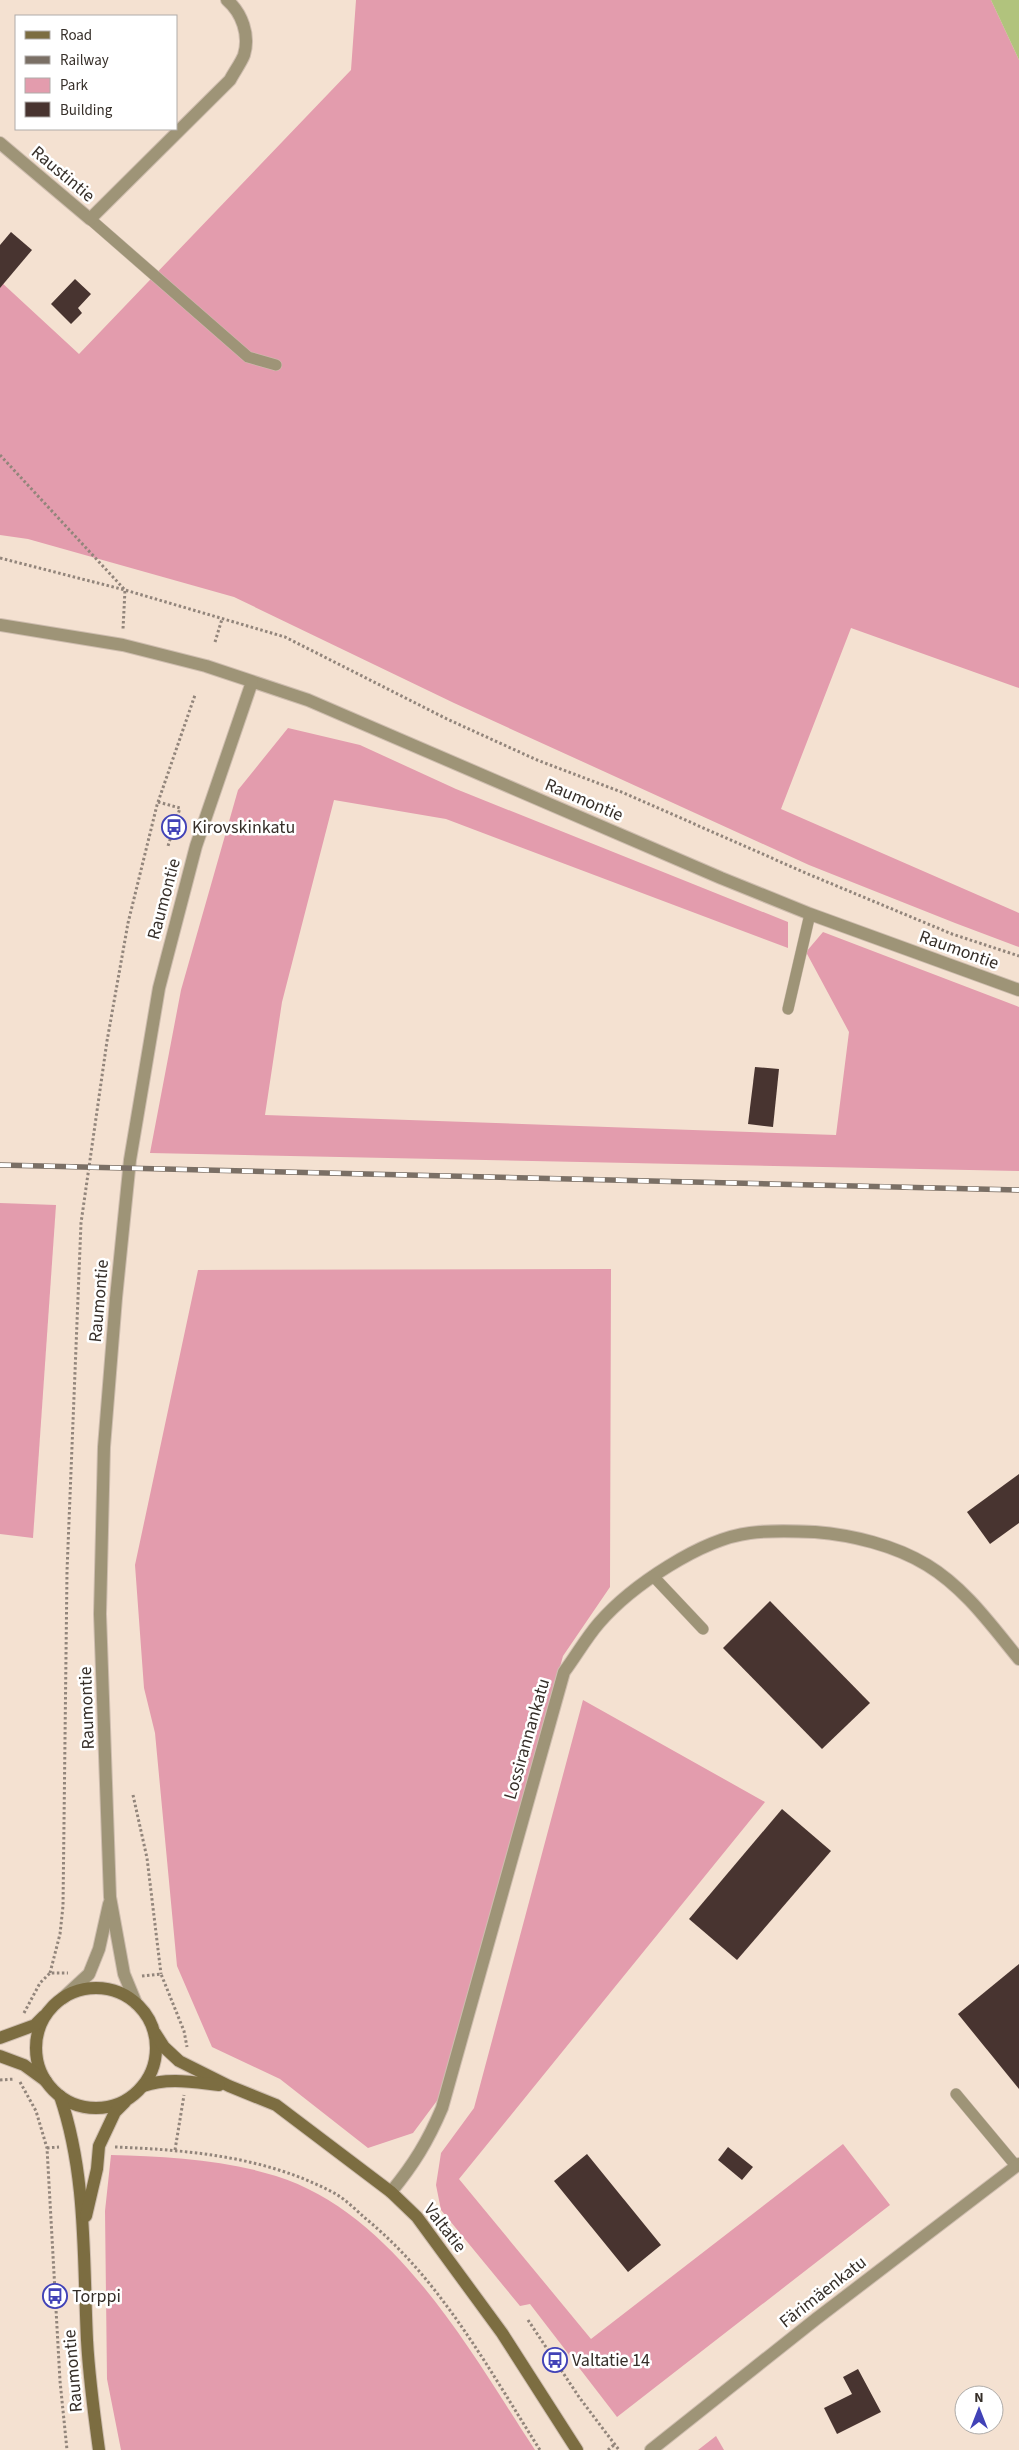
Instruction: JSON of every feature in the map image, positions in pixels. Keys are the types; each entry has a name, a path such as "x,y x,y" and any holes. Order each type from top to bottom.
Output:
{"main road":[{"path":"0,2038 35,2025 63,1998 81,1990 100,1988 119,1993 136,2003 148,2017 154,2033 156,2052 152,2070 143,2086 130,2098 113,2106 94,2108 76,2105 60,2096 47,2082 24,2065 0,2056"},
{"path":"47,2082 39,2066 36,2047 39,2029 48,2013"},
{"name":"Valtatie","path":"154,2033 164,2047 186,2065 229,2086 276,2105 391,2192 417,2217 497,2326 577,2450"},
{"name":"Valtatie","path":"143,2086 157,2081 186,2081 229,2086"},
{"name":"Raumontie","path":"60,2096 71,2130 84,2228 87,2343 100,2450"},
{"name":"Raumontie","path":"84,2228 97,2170 99,2146 115,2112 130,2098"}],"street":[{"name":"Raustintie","path":"0,143 90,219 230,80 244,55 246,32 236,9 227,0"},
{"path":"0,625 123,645 206,666 252,682"},
{"name":"Raumontie","path":"136,2003 124,1974 110,1897 100,1614 104,1447 130,1160 161,979 196,846 252,682 308,700 810,914 1019,990"},
{"name":"Lossirannankatu","path":"391,2192 415,2162 431,2134 442,2108 564,1672 599,1624 626,1596 653,1576 718,1542 748,1533 782,1531 844,1534 901,1553 926,1565 971,1601 1019,1659"},
{"name":"Raumontie","path":"63,1998 89,1974 99,1949 110,1897"},
{"name":"Färimäenkatu","path":"651,2450 816,2319 1018,2165"}],"lane":[{"path":"90,219 248,357 276,365"},
{"path":"788,1009 810,914"},
{"path":"653,1576 703,1629"},
{"path":"956,2094 1018,2165"}],"path":[{"path":"0,455 125,590 123,645"},
{"path":"0,558 125,590 285,637 352,669 447,719 536,760 624,793 808,874 952,934 1019,956"},
{"path":"214,642 222,619"},
{"path":"18,2032 25,2010 40,1984 50,1973 60,1934 64,1906 67,1571 81,1223 128,922 158,802 195,695"},
{"path":"158,802 180,808 168,846"},
{"path":"133,1795 148,1858 161,1974 184,2032 188,2054 186,2065"},
{"path":"50,1973 89,1974"},
{"path":"124,1974 145,1976 161,1974"},
{"path":"16,2062 18,2079 36,2111 47,2148 60,2381 68,2450"},
{"path":"0,2080 18,2079"},
{"path":"186,2081 176,2150 225,2157 277,2168 337,2195 378,2228 427,2279 465,2330 540,2450"},
{"path":"528,2320 579,2397 619,2450"},
{"path":"608,2450 615,2444"}],"green space":[{"path":"356,0 991,0 1019,60 1019,688 851,628 781,809 1019,913 1019,947 809,865 454,703 234,597 28,539 0,535 0,281 79,354 351,70"},
{"path":"288,728 360,745 456,789 788,922 788,948 446,819 334,800 282,1002 265,1115 836,1135 849,1032 806,952 823,932 1019,1007 1019,1171 150,1153 181,990 238,790"},
{"path":"0,1203 56,1205 33,1538 0,1534"},
{"path":"611,1269 610,1587 563,1656 442,2094 413,2133 368,2148 280,2079 212,2047 177,1966 155,1733 144,1688 135,1565 198,1270"},
{"path":"583,1700 765,1802 459,2179 591,2339 843,2144 890,2205 617,2417 530,2304 520,2306 441,2210 436,2185 441,2153 474,2108"},
{"path":"111,2155 194,2160 236,2166 276,2176 319,2195 358,2221 394,2253 426,2290 484,2371 535,2450 121,2450 107,2379 105,2211"},
{"path":"716,2436 724,2450 698,2450"}],"shaded area":[{"path":"991,0 1019,0 1019,60"}],"building":[{"path":"11,232 32,250 0,288 0,245"},
{"path":"75,279 91,294 78,308 82,313 71,324 51,304"},
{"path":"755,1067 779,1069 773,1127 748,1124"},
{"path":"1019,1474 1019,1523 990,1544 967,1512"},
{"path":"770,1601 870,1703 822,1749 723,1648"},
{"path":"782,1809 831,1851 737,1960 689,1919"},
{"path":"1019,1964 1019,2089 958,2014"},
{"path":"728,2147 753,2167 742,2180 718,2160"},
{"path":"587,2154 661,2245 628,2272 554,2181"},
{"path":"858,2369 881,2412 837,2434 824,2408 852,2394 843,2377"}],"railway":[{"path":"0,1165 1019,1190"}],"place":[{"name":"Kirovskinkatu","path":"174,827"},
{"name":"Torppi","path":"55,2296"},
{"name":"Valtatie 14","path":"555,2360"}]}
